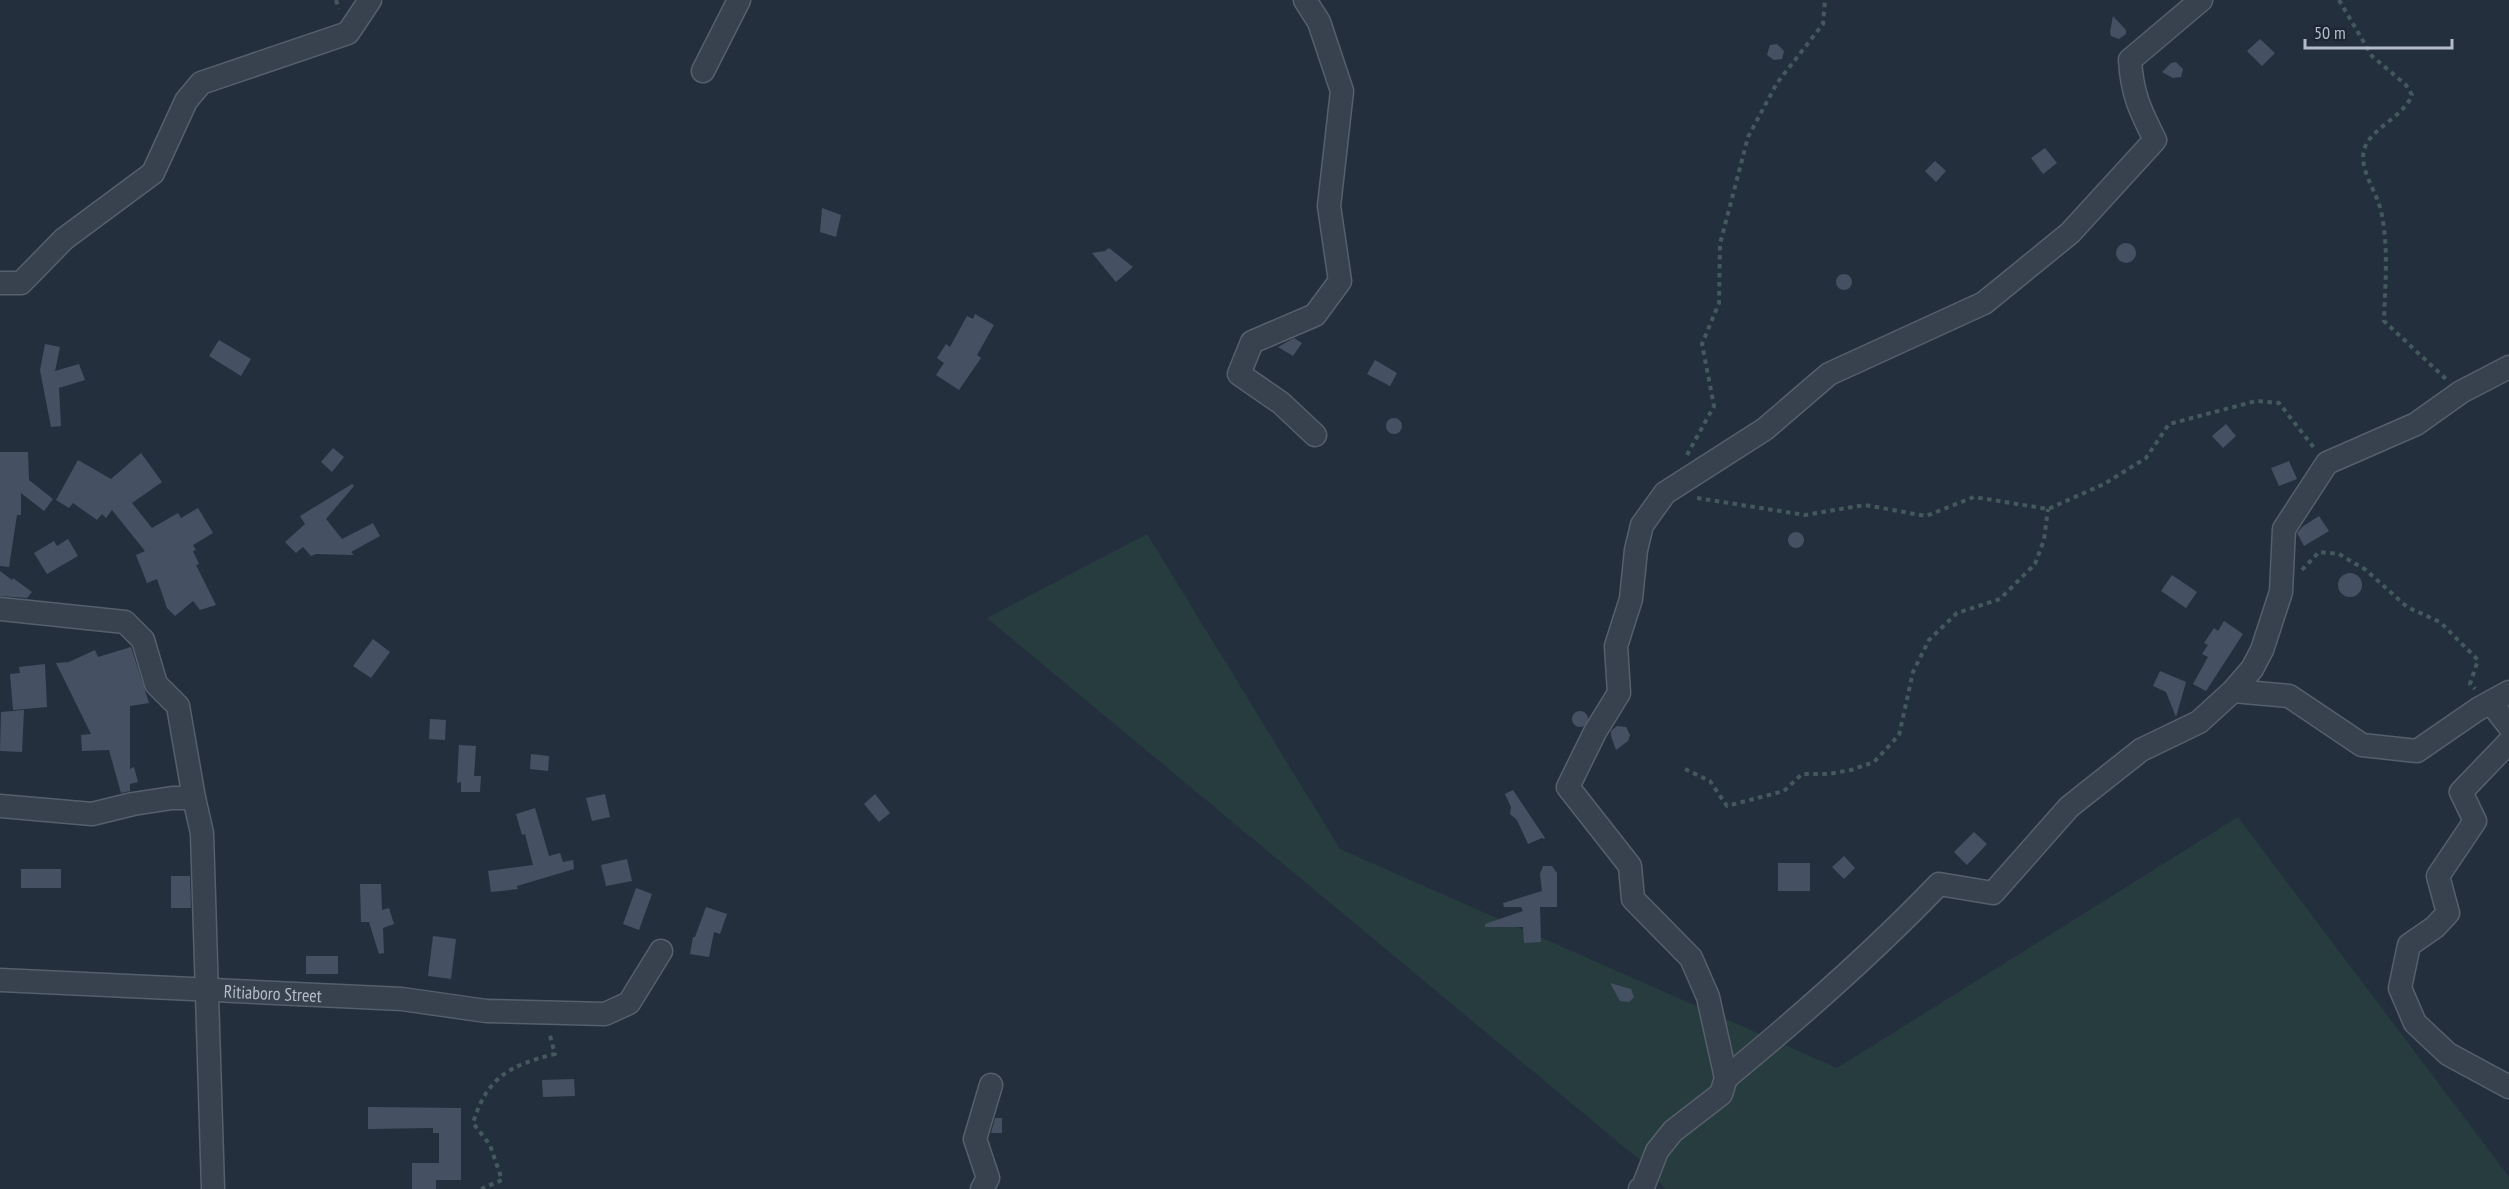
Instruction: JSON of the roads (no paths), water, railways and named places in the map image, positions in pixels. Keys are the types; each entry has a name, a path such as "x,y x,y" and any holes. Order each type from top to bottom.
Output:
{"street":[{"path":"0,283 21,283 64,239 153,172 186,100 201,83 348,33 370,0"},
{"path":"703,71 739,0"},
{"path":"1305,0 1319,22 1342,91 1329,206 1340,281 1315,315 1252,342 1239,374 1281,403 1315,435"},
{"path":"1640,1189 1643,1187 1657,1151 1673,1131 1722,1095 1726,1078 1708,997 1690,958 1633,899 1630,866 1568,787 1595,732 1619,693 1616,646 1631,599 1636,550 1642,525 1665,493 1765,429 1829,374 1984,303 2070,232 2155,140 2132,85 2130,60 2200,0"},
{"path":"1726,1078 1816,1004 1939,884 1993,893 2069,807 2141,750 2199,722 2233,691 2252,669 2262,650 2281,592 2284,529 2327,463 2416,424 2461,392 2509,367"},
{"path":"0,609 125,622 142,640 156,684 178,706 202,833 213,1189"},
{"path":"2233,691 2289,696 2362,745 2417,751 2478,709 2500,698 2509,726"},
{"path":"2509,742 2460,792 2475,821 2438,876 2448,913 2435,927 2409,945 2400,988 2415,1023 2448,1054 2509,1087"},
{"path":"0,806 92,814 162,800 194,798"},
{"name":"Ritiaboro Street","path":"0,980 402,999 486,1011 605,1014 629,1003 661,951"},
{"path":"982,1189 988,1178 975,1139 991,1085"}]}
